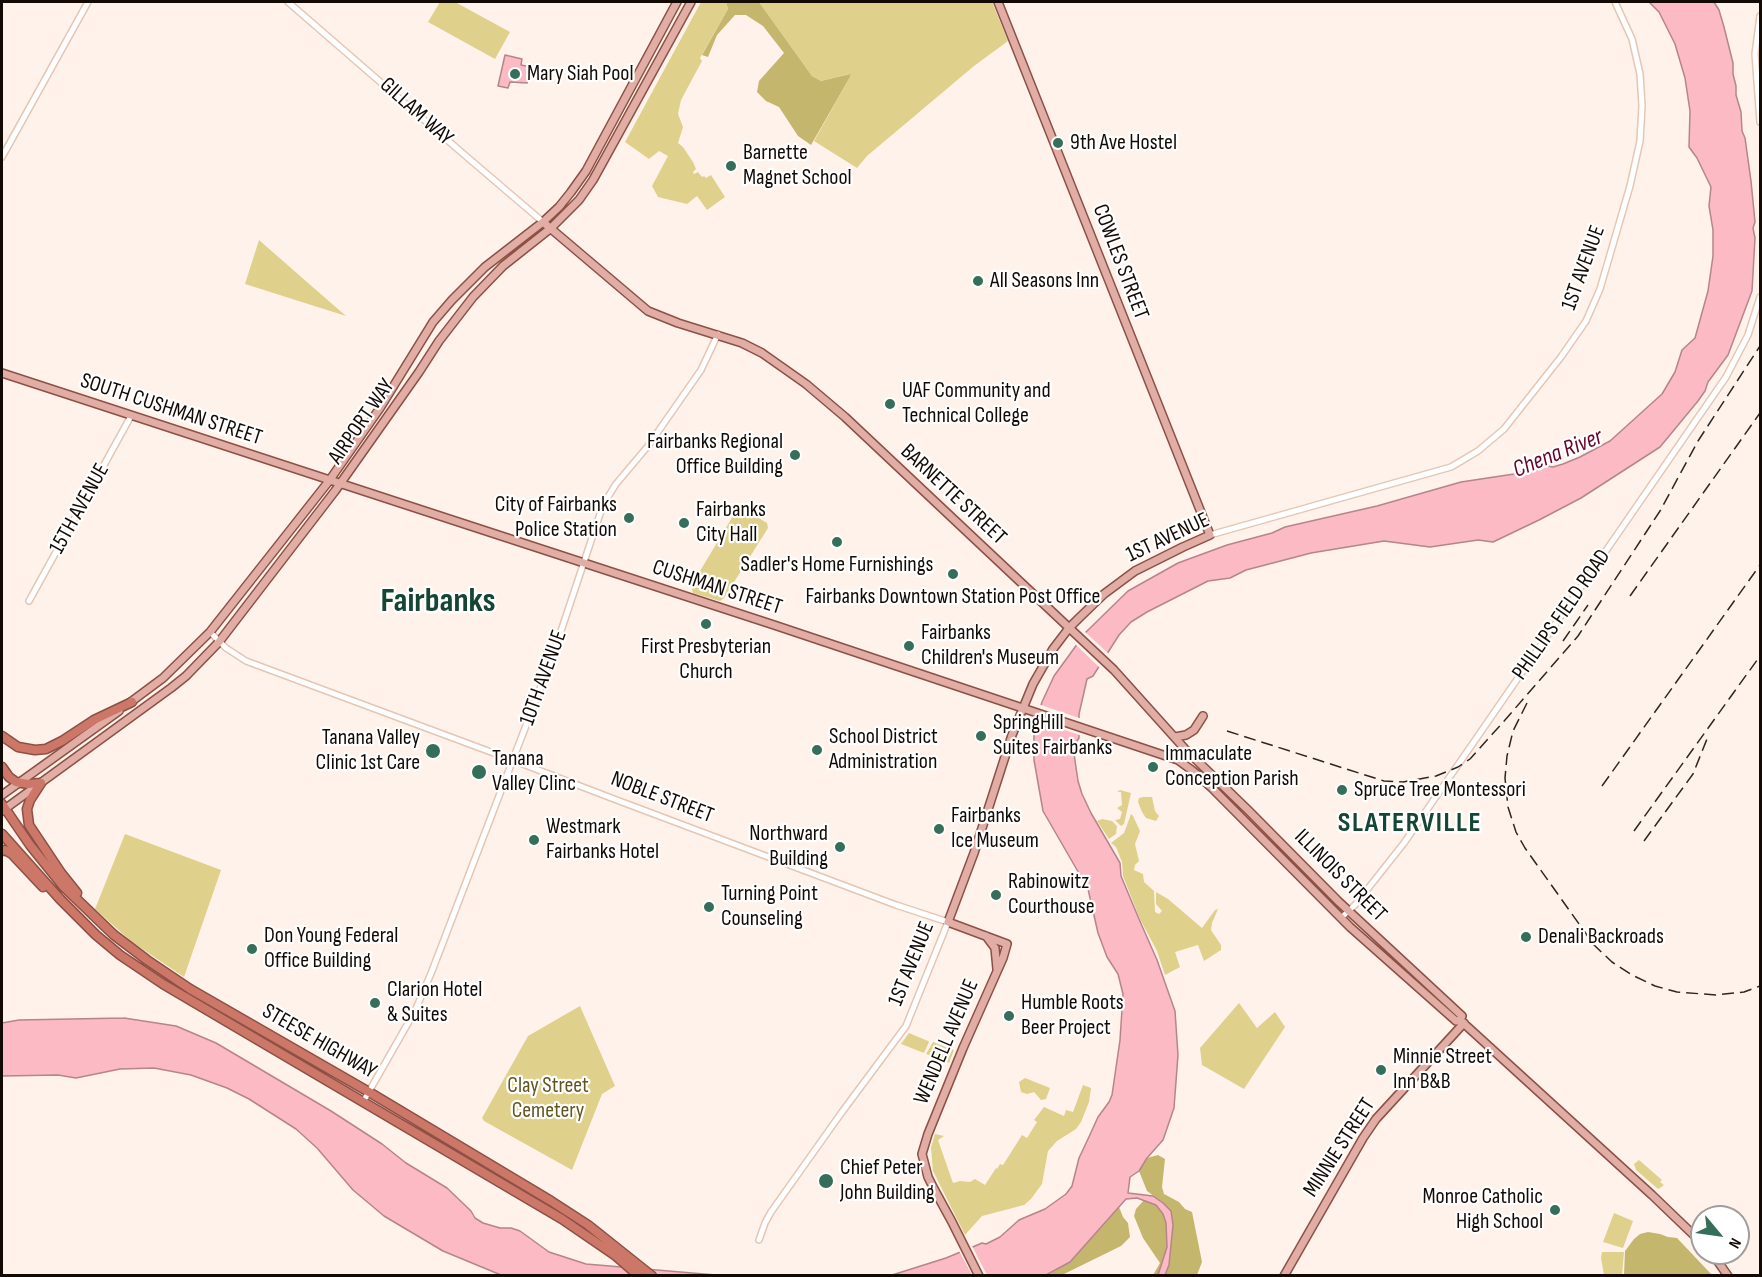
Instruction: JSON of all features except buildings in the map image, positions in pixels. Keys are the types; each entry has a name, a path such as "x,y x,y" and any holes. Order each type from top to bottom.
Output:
{"highway":[{"path":"2,736 18,747 46,749 94,720 132,702"},
{"path":"2,767 9,777 19,783 41,783"},
{"path":"41,783 27,809 29,825 61,873 99,922"},
{"name":"STEESE HIGHWAY","path":"3,808 63,886 99,922 139,954 190,988 551,1201 588,1225 652,1275"},
{"name":"STEESE HIGHWAY","path":"2,834 60,899 96,935 163,984 561,1219 616,1256 639,1275"},
{"path":"2,851 5,850 12,854 59,905 96,935"}],"main road":[{"name":"AIRPORT WAY","path":"2,795 163,678 210,632 329,481 380,408 433,322 484,267 522,240 559,207 586,171 678,2"},
{"name":"AIRPORT WAY","path":"3,808 171,688 219,642 341,484 439,341 473,297 503,266 551,228 572,207 593,180 691,2"},
{"name":"COWLES STREET","path":"998,2 1210,535"},
{"name":"BARNETTE STREET","path":"543,222 648,311 742,343 762,353 806,384 845,417 1114,670 1192,755"},
{"name":"SOUTH CUSHMAN STREET","path":"2,373 329,481"},
{"name":"CUSHMAN STREET","path":"329,481 429,512 1092,732"},
{"name":"1ST AVENUE","path":"948,922 974,853 1012,735 1026,710 1042,666 1069,628 1104,594 1135,571 1210,535"},
{"path":"1175,737 1194,730 1203,717"},
{"name":"ILLINOIS STREET","path":"1092,732 1178,760 1185,765 1212,788 1341,918 1456,1021 1462,1022 1690,1232"},
{"name":"ILLINOIS STREET","path":"1192,755 1348,911 1462,1016 1462,1022"},
{"name":"NOBLE STREET","path":"948,922 1007,944"},
{"path":"986,936 996,951 997,969"},
{"name":"WENDELL AVENUE","path":"979,1275 931,1183 922,1155 932,1124 1007,944"},
{"name":"MINNIE STREET","path":"1284,1275 1376,1119 1462,1022"}],"street":[{"path":"2,157 88,2"},
{"name":"GILLAM WAY","path":"288,2 543,222"},
{"name":"1ST AVENUE","path":"1210,535 1457,464 1478,451 1504,429 1561,357 1586,321 1600,289 1630,186 1640,141 1642,106 1640,74 1632,39 1616,2"},
{"path":"1761,16 1755,54 1761,122"},
{"name":"PHILLIPS FIELD ROAD","path":"1341,918 1355,905 1404,843 1726,377 1748,335 1761,297"},
{"name":"10TH AVENUE","path":"363,1102 425,990 553,655 603,505 701,370 718,334"},
{"name":"15TH AVENUE","path":"29,601 131,416"},
{"name":"NOBLE STREET","path":"210,632 219,642 246,661 896,905 948,922"},
{"name":"1ST AVENUE","path":"759,1240 771,1212 906,1026 948,922"}],"green space":[{"path":"440,2 455,2 510,32 495,59 428,22"},
{"path":"701,2 726,2 728,9 700,58 702,61 681,100 678,114 683,127 678,143 693,162 696,169 694,174 698,172 706,178 711,175 725,197 707,210 697,196 687,204 658,197 652,186 668,156 659,151 649,159 625,142"},
{"path":"759,2 992,2 1008,41 974,66 867,156 857,168 814,141 850,77 849,74 821,81 812,76"},
{"path":"259,240 315,289 346,316 245,284"},
{"path":"739,506 767,523 768,528 724,598 720,601 693,593 691,586"},
{"path":"1120,790 1131,793 1124,824 1121,826 1115,820 1120,819 1122,812 1117,808 1122,805 1121,792 1117,792"},
{"path":"1152,797 1155,811 1159,816 1156,821 1146,818 1142,812 1138,802 1139,798"},
{"path":"1131,814 1140,831 1135,844 1139,861 1134,870 1143,874 1144,882 1154,891 1155,912 1159,914 1162,911 1156,904 1156,892 1168,899 1202,928 1218,909 1211,930 1221,945 1221,950 1204,961 1198,945 1175,952 1180,967 1165,975 1157,951 1140,919 1123,876 1122,862 1116,847 1111,843 1124,833"},
{"path":"1102,819 1112,821 1117,826 1116,834 1109,839 1097,821"},
{"path":"125,834 221,870 184,977 132,942 95,909"},
{"path":"1239,1003 1257,1028 1275,1012 1285,1027 1244,1089 1202,1065 1200,1048"},
{"name":"Clay Street Cemetery","path":"580,1006 615,1086 602,1094 572,1170 482,1118 528,1036"},
{"path":"909,1033 929,1042 924,1053 901,1044"},
{"path":"933,1042 954,1050 949,1063 926,1054"},
{"path":"1025,1078 1050,1088 1046,1099 1041,1100 1034,1092 1027,1094 1021,1092 1019,1082"},
{"path":"1083,1085 1091,1088 1089,1102 1081,1122 1076,1129 1057,1141 1048,1151 1042,1184 1031,1199 1024,1205 982,1216 965,1235 933,1171 931,1148 935,1134 944,1136 938,1140 953,1183 970,1182 975,1179 985,1185 996,1168 1000,1164 1003,1165 1022,1135 1027,1138 1037,1122 1034,1120 1044,1107 1064,1116 1066,1110 1073,1112"},
{"path":"1639,1160 1662,1180 1660,1182 1664,1185 1658,1189 1636,1170 1634,1164"},
{"path":"1614,1213 1633,1221 1623,1248 1603,1242"},
{"path":"1602,1252 1624,1252 1622,1275 1604,1275"}],"shaded area":[{"path":"726,2 759,2 812,76 821,81 850,74 811,145 798,136 779,107 766,101 757,92 759,81 784,53 763,26 746,15 735,15 717,35 708,57 702,55 728,9"},
{"path":"1649,2 1714,2 1719,10 1733,63 1736,95 1741,112 1751,181 1755,238 1752,291 1728,355 1708,382 1698,401 1660,447 1581,498 1493,542 1478,540 1430,547 1384,541 1311,553 1246,570 1230,578 1208,581 1147,612 1131,622 1119,635 1093,676 1087,679 1079,714 1079,738 1073,747 1082,794 1120,863 1121,876 1157,960 1175,1011 1178,1055 1174,1108 1163,1140 1139,1171 1130,1177 1128,1193 1153,1196 1171,1211 1173,1225 1169,1265 1165,1275 1158,1275 1167,1247 1166,1223 1163,1214 1156,1205 1137,1198 1126,1199 1070,1262 1046,1275 889,1276 946,1258 982,1243 986,1244 1000,1237 1019,1220 1045,1209 1066,1194 1072,1186 1079,1158 1098,1117 1112,1095 1120,1040 1123,994 1118,974 1107,957 1098,933 1088,889 1043,811 1034,760 1034,726 1042,702 1054,676 1086,632 1128,591 1178,563 1285,527 1377,506 1461,482 1514,474 1543,465 1553,467 1563,464 1610,441 1662,394 1675,372 1682,350 1695,338 1708,291 1713,256 1713,230 1709,206 1711,187 1689,147 1690,111 1685,78 1675,44 1659,12"},
{"name":"Mary Siah Pool","path":"505,55 522,59 521,65 531,67 527,83 510,82 508,88 498,86"},
{"path":"124,1018 176,1026 216,1043 382,1144 406,1163 447,1188 471,1211 475,1218 500,1228 520,1231 549,1252 586,1264 716,1275 501,1275 443,1251 384,1216 353,1190 317,1148 296,1129 227,1088 191,1075 154,1068 120,1069 76,1078 58,1075 2,1076 2,1023 19,1020"},
{"path":"1158,1155 1165,1159 1162,1187 1164,1194 1192,1212 1202,1262 1197,1275 1165,1275 1169,1265 1173,1225 1163,1203 1147,1191 1139,1171 1147,1158"},
{"path":"1144,1200 1156,1205 1166,1223 1167,1247 1158,1275 1153,1275 1160,1263 1143,1238 1134,1216 1136,1209"},
{"path":"1119,1207 1128,1223 1130,1237 1121,1246 1062,1275 1046,1276 1070,1262"},
{"path":"1648,1232 1677,1238 1690,1252 1690,1265 1703,1265 1712,1275 1624,1275 1625,1251 1640,1234"}],"pier":[{"path":"1083,630 1109,654 1100,668 1074,643"},
{"path":"1038,704 1082,719 1082,736 1033,719"},
{"path":"971,1244 987,1275 972,1275 958,1249"}],"railway":[{"path":"1227,731 1384,781 1403,782 1436,776 1470,759 1578,636 1660,511 1698,441 1760,346"},
{"path":"1630,596 1760,413"},
{"path":"1602,786 1760,565"},
{"path":"1563,641 1588,605"},
{"path":"1634,831 1760,656"},
{"path":"1527,703 1513,731 1507,756 1505,778 1508,807 1516,832 1525,848 1594,945 1612,962 1632,975 1655,986 1677,992 1716,995 1744,992 1760,986"},
{"path":"1644,841 1693,774 1707,739"}],"place":[{"name":"Mary Siah Pool","path":"515,74"},
{"name":"9th Ave Hostel","path":"1058,143"},
{"name":"Barnette Magnet School","path":"731,166"},
{"name":"All Seasons Inn","path":"978,281"},
{"name":"UAF Community and Technical College","path":"890,404"},
{"name":"Fairbanks Regional Office Building","path":"795,455"},
{"name":"City of Fairbanks Police Station","path":"629,518"},
{"name":"Fairbanks City Hall","path":"684,523"},
{"name":"Sadler's Home Furnishings","path":"837,542"},
{"name":"Fairbanks Downtown Station Post Office","path":"953,574"},
{"name":"First Presbyterian Church","path":"706,624"},
{"name":"Fairbanks Children's Museum","path":"909,646"},
{"name":"SpringHill Suites Fairbanks","path":"981,736"},
{"name":"School District Administration","path":"817,750"},
{"name":"Tanana Valley Clinic 1st Care","path":"433,751"},
{"name":"Immaculate Conception Parish","path":"1153,767"},
{"name":"Tanana Valley Clinc","path":"479,772"},
{"name":"Spruce Tree Montessori","path":"1342,790"},
{"name":"Fairbanks Ice Museum","path":"939,829"},
{"name":"Westmark Fairbanks Hotel","path":"534,840"},
{"name":"Northward Building","path":"840,847"},
{"name":"Rabinowitz Courthouse","path":"996,895"},
{"name":"Turning Point Counseling","path":"709,907"},
{"name":"Denali Backroads","path":"1526,937"},
{"name":"Don Young Federal Office Building","path":"252,949"},
{"name":"Clarion Hotel & Suites","path":"375,1003"},
{"name":"Humble Roots Beer Project","path":"1009,1016"},
{"name":"Minnie Street Inn B&B","path":"1381,1070"},
{"name":"Chief Peter John Building","path":"826,1181"},
{"name":"Monroe Catholic High School","path":"1555,1210"}],"district":[{"name":"Fairbanks","path":"438,602"},
{"name":"SLATERVILLE","path":"1410,824"}],"water label":[{"name":"Chena River","path":"1558,454"}]}
